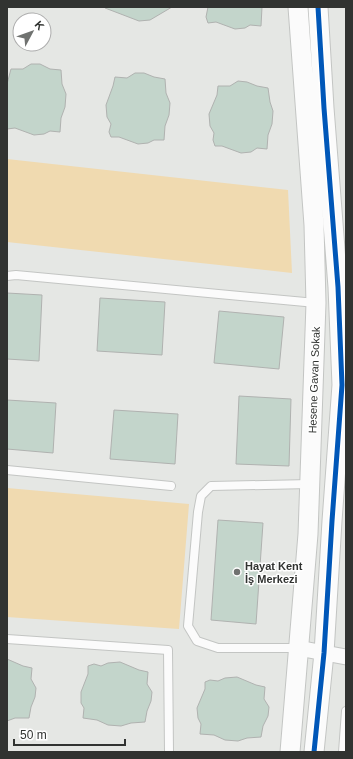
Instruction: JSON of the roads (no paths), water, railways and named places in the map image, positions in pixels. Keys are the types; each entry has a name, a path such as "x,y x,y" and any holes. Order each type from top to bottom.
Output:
{"street":[{"name":"Hesene Gavan Sokak","path":"290,752 308,534 316,303 314,225 298,7"},
{"path":"314,752 324,653 342,385 338,287 324,108 318,7"},
{"path":"298,648 346,657"}],"lane":[{"path":"7,276 16,274 316,303"},
{"path":"7,470 171,486"},
{"path":"298,648 218,648 197,641 188,626 198,512 201,496 211,486 310,484"},
{"path":"7,638 168,650 171,752"},
{"path":"343,752 346,711"}],"place":[{"name":"Hayat Kent İş Merkezi","path":"237,572"}]}
